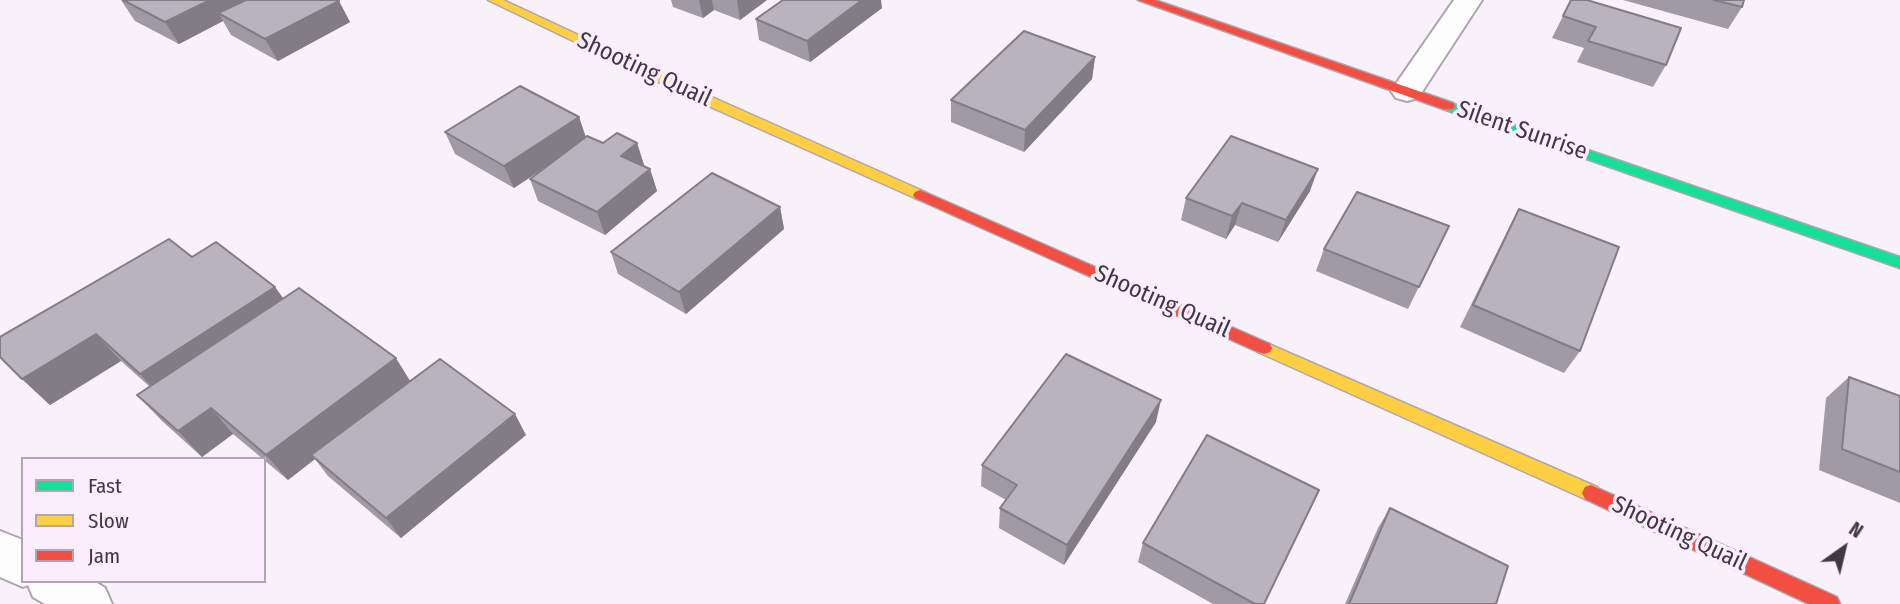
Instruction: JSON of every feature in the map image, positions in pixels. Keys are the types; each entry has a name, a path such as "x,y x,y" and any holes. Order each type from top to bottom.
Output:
{"street":[{"name":"Shooting Quail","path":"494,0 709,101 1667,527 1830,604"},
{"name":"Silent Sunrise","path":"1144,0 1900,264"},
{"path":"1407,91 1468,0"},
{"path":"0,552 21,564"},
{"path":"53,583 88,604"}],"building":[{"path":"123,0 210,0 165,22"},
{"path":"246,0 339,1 265,39 218,13"},
{"path":"783,0 862,0 807,41 756,19"},
{"path":"1571,0 1587,0 1681,28 1666,65 1588,41 1596,27 1563,16"},
{"path":"1714,0 1744,0 1742,7"},
{"path":"1024,31 1095,57 1025,130 951,100"},
{"path":"520,86 579,117 504,166 445,132"},
{"path":"617,133 637,143 621,156 650,169 597,212 530,179 587,136 603,143"},
{"path":"1231,136 1318,169 1286,220 1242,203 1232,216 1186,198"},
{"path":"712,173 780,207 679,292 611,252"},
{"path":"1357,192 1449,226 1419,287 1324,249"},
{"path":"1519,209 1619,247 1580,351 1473,305"},
{"path":"169,239 192,257 216,242 275,287 140,374 96,334 22,379 0,357 0,337"},
{"path":"299,288 396,358 266,455 211,408 178,431 137,395"},
{"path":"1066,354 1161,400 1067,545 1000,508 1017,485 982,465"},
{"path":"440,359 515,414 386,518 311,455"},
{"path":"1849,377 1900,396 1900,472 1842,449"},
{"path":"1207,435 1319,490 1264,604 1255,604 1143,543"},
{"path":"1390,508 1508,566 1496,604 1349,604"}],"traffic: fast":[{"path":"1448,106 1900,263"}],"traffic: slow":[{"path":"494,0 709,101 920,195"},
{"path":"1264,348 1591,493"}],"traffic: jam":[{"path":"1144,0 1448,106"},
{"path":"920,195 1264,348"},
{"path":"1591,493 1830,604"}]}
